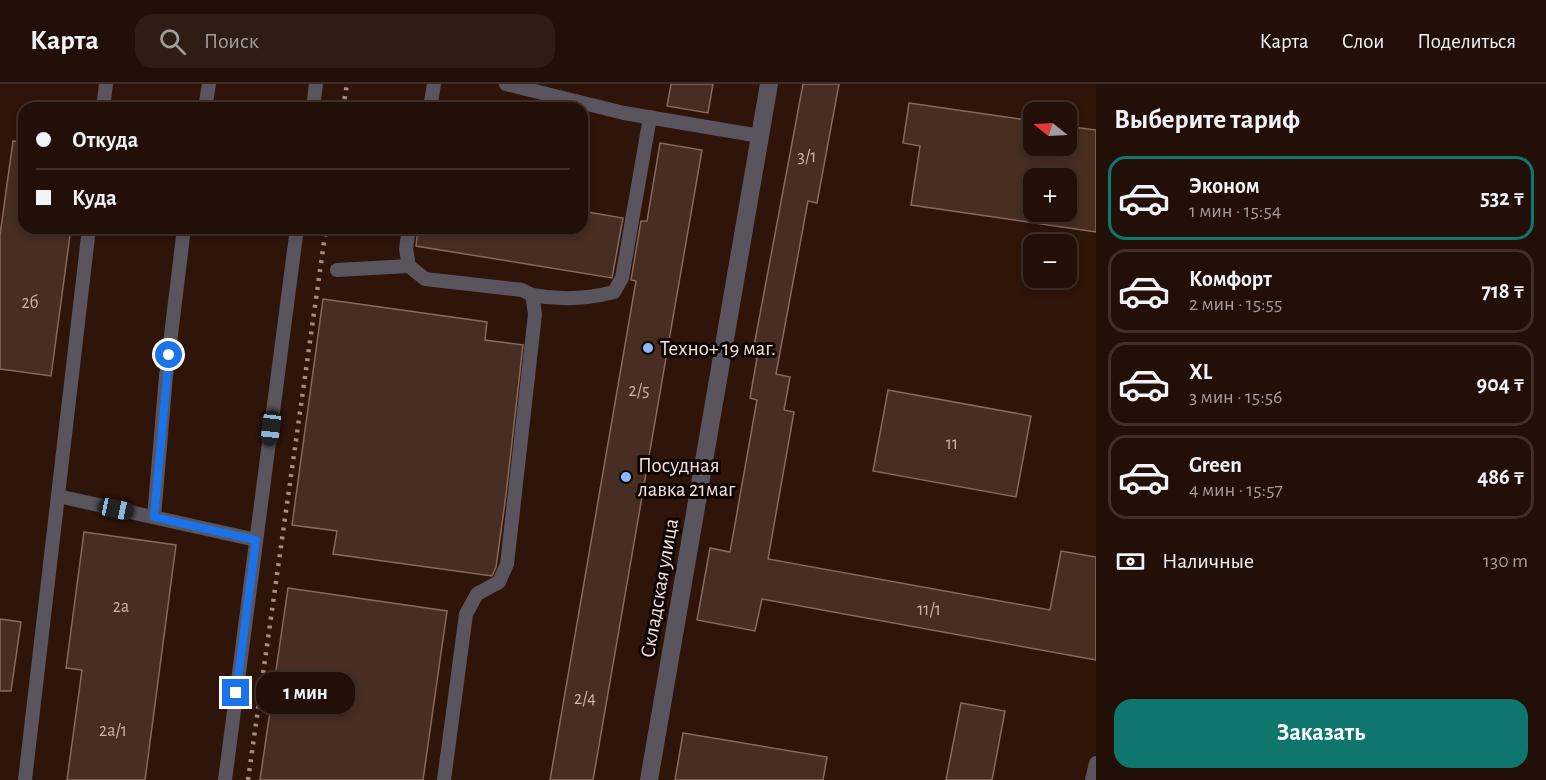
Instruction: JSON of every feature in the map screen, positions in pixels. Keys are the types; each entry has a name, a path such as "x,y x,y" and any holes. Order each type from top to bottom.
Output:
{"street":[{"name":"Складская улица","path":"649,780 769,84"}],"lane":[{"path":"104,102 106,84"},
{"path":"205,102 209,84"},
{"path":"314,102 316,84"},
{"path":"431,102 434,84"},
{"path":"506,84 579,102"},
{"path":"588,104 624,113 760,136"},
{"path":"409,234 406,249 410,266 425,279 522,290 532,295 561,299 598,296 614,292 622,278 650,117"},
{"path":"25,780 88,234"},
{"path":"154,517 166,376 183,234"},
{"path":"225,780 296,234"},
{"path":"337,270 410,266"},
{"path":"444,780 466,614 477,594 498,582 507,564 535,314 532,295"},
{"path":"58,496 256,540"},
{"path":"1092,780 1096,763"}],"building":[{"path":"671,84 713,84 708,113 667,106"},
{"path":"803,84 839,84 817,203 808,201 776,374 790,377 784,410 794,412 768,559 1050,610 1061,551 1096,557 1096,660 762,599 755,631 697,620 710,548 730,552 757,400 750,398 757,358 752,357"},
{"path":"909,103 1023,119 1023,156 1077,156 1077,127 1096,130 1096,232 1027,222 1077,222 1077,168 1023,168 1023,221 911,205 920,146 903,143"},
{"path":"13,141 18,141 18,234 70,234 51,376 0,369 0,235"},
{"path":"660,143 702,150 593,780 550,780 636,281 631,280 641,221 647,221"},
{"path":"588,212 623,218 612,278 416,246 417,234 588,234"},
{"path":"323,299 487,322 485,340 523,345 506,495 496,567 492,576 333,554 337,531 292,525"},
{"path":"888,390 1031,416 1016,497 873,471"},
{"path":"84,532 176,545 145,780 67,780 82,670 66,668"},
{"path":"288,588 447,611 423,780 260,780"},
{"path":"0,619 21,622 11,691 0,691"},
{"path":"961,703 1005,711 992,780 946,780"},
{"path":"683,733 827,757 823,780 675,780"}],"railway":[{"path":"344,102 347,84"},
{"path":"248,780 325,234"}],"place":[{"name":"Техно+ 19 маг.","path":"648,348"},
{"name":"Посудная лавка 21маг","path":"626,477"}],"route":[{"path":"169,355 154,517 256,540 236,693"}]}
